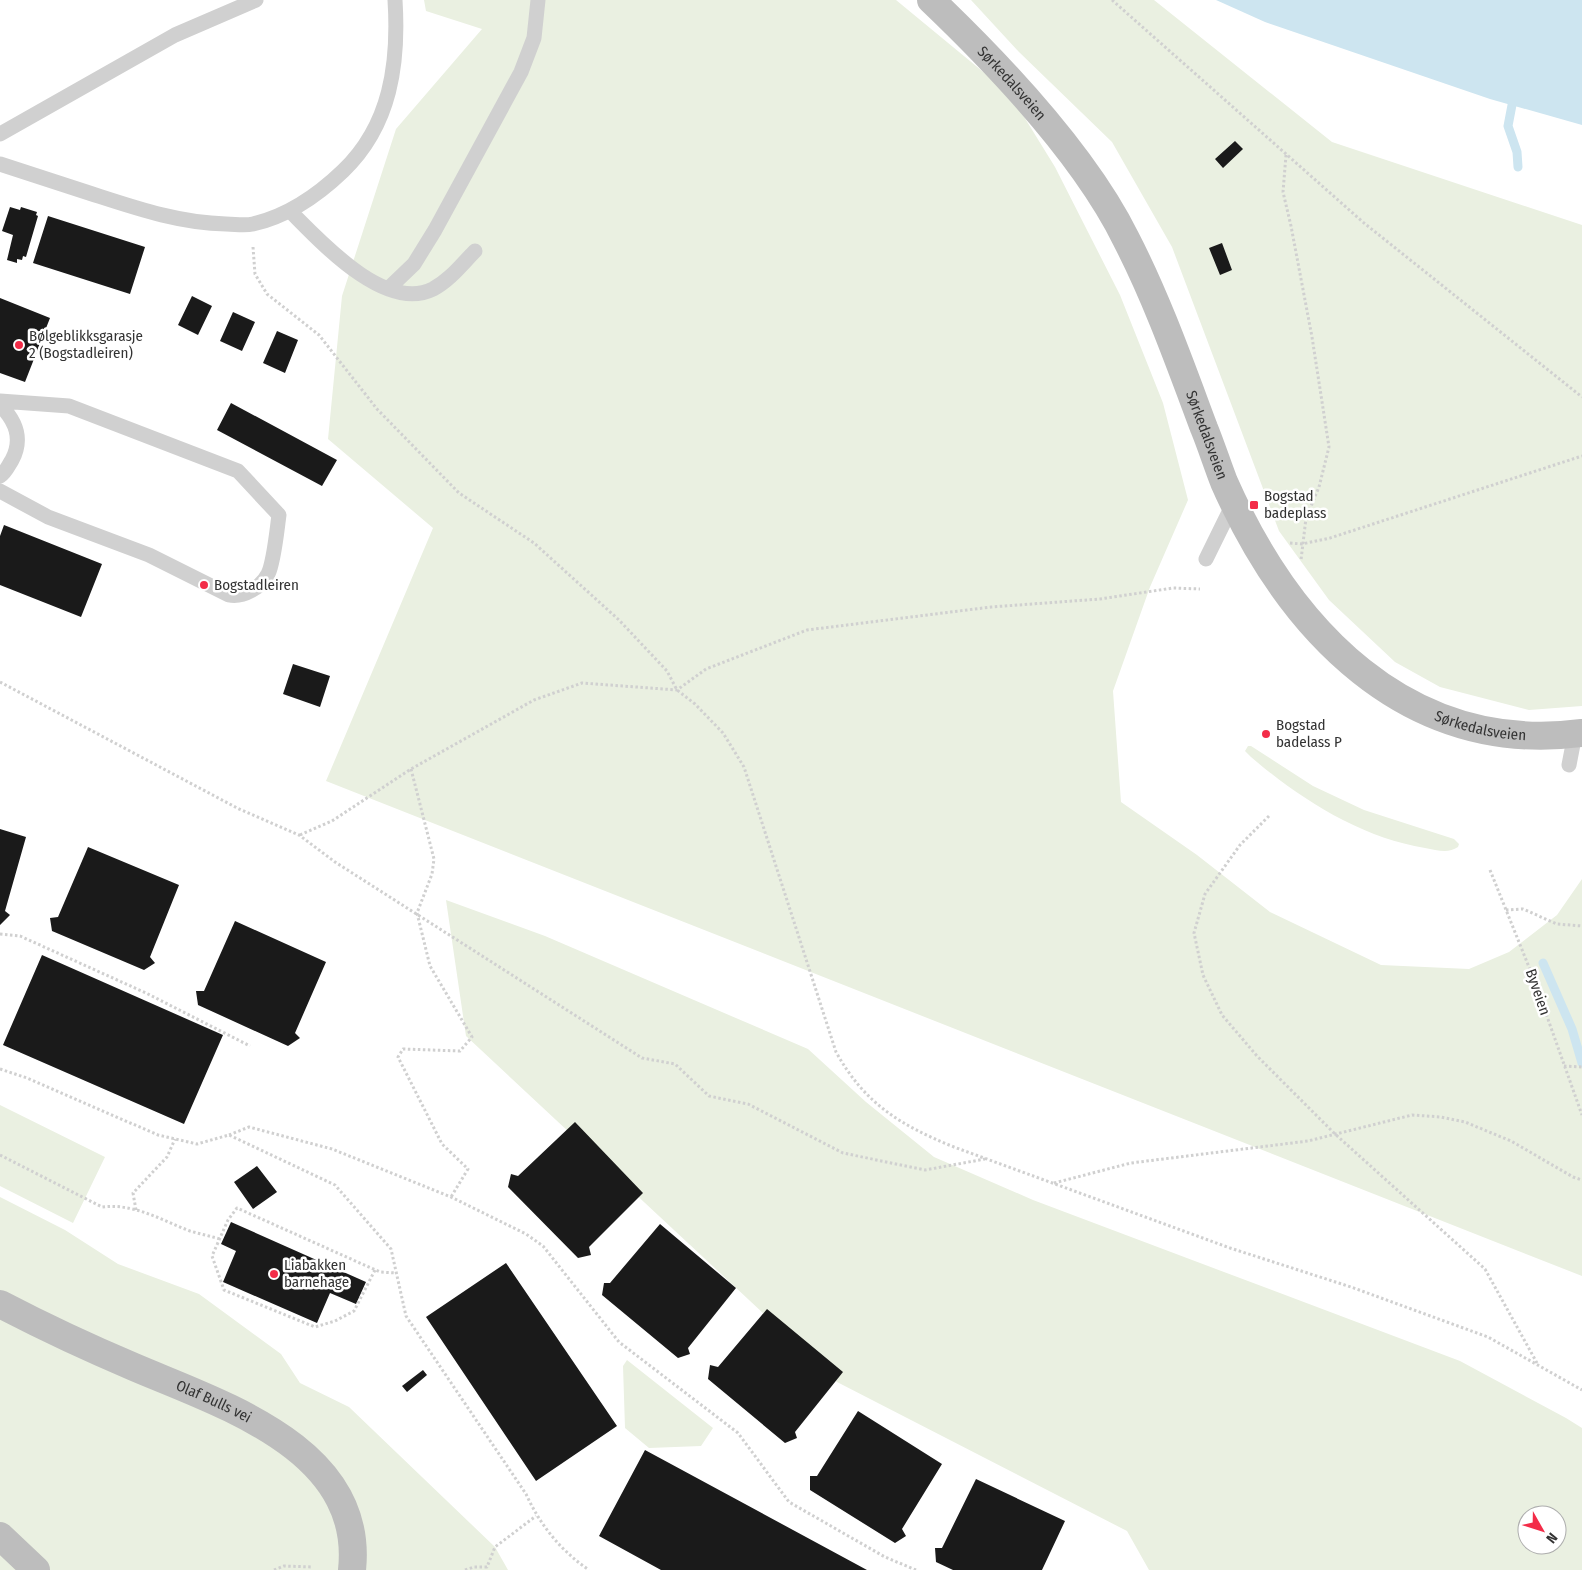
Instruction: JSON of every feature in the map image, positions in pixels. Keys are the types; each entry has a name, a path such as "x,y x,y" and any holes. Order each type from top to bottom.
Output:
{"street":[{"name":"Sørkedalsveien","path":"931,0 1013,85 1098,192 1126,237 1148,287 1234,502 1282,586 1307,618 1357,669 1404,700 1437,716 1496,732 1540,735 1579,733"},
{"name":"Olaf Bulls vei","path":"0,1304 93,1350 215,1401 296,1447 315,1464 340,1497 348,1517 352,1536 352,1570"},
{"path":"0,1536 36,1570"}],"lane":[{"path":"0,134 175,35 256,0"},
{"path":"0,164 152,214 206,224 250,224 290,211 313,198 332,182 350,165 372,135 387,100 394,73 396,49 393,0"},
{"path":"389,288 414,264 435,230 521,72 534,38 538,0"},
{"path":"290,211 355,272 389,288 411,294 431,290 446,281 475,250"},
{"path":"0,401 69,406 238,470 280,515 269,574 247,594 240,596 229,594 150,556 48,517 0,491"},
{"path":"0,405 10,415 18,435 14,455 5,472 0,476"},
{"path":"1206,559 1234,502"},
{"path":"1569,765 1579,733"}],"path":[{"path":"1112,0 1364,222 1582,397"},
{"path":"1286,154 1282,192 1291,226 1312,337 1329,447 1319,487 1306,518 1300,566"},
{"path":"250,224 255,274 268,294 320,335 377,409 459,493 534,543 579,582 667,671 677,690 695,704 723,733 744,767 820,998 826,1027 846,1071 867,1096 898,1121 920,1134 1230,1248 1439,1318 1488,1337 1582,1390"},
{"path":"1254,540 1302,544 1330,538 1582,456"},
{"path":"299,835 332,820 411,769 534,700 582,683 677,690 706,669 807,630 991,607 1100,599 1173,588 1200,589"},
{"path":"0,682 239,809 299,835 335,862 417,913 565,1011 642,1058 675,1064 709,1096 748,1104 843,1153 925,1170 987,1159"},
{"path":"411,769 434,859 432,874 417,913 430,966 472,1037 460,1051 403,1048 398,1058 442,1144 468,1169 451,1197"},
{"path":"1269,816 1240,845 1205,894 1194,934 1203,976 1222,1015 1257,1056 1336,1134 1485,1269 1537,1363"},
{"name":"Byveien","path":"1490,870 1533,977 1582,1114"},
{"path":"1506,910 1523,910 1556,924 1582,926"},
{"path":"0,934 20,936 128,985 250,1046"},
{"path":"1564,1066 1582,1067"},
{"path":"0,1069 27,1078 158,1135 197,1144 249,1127 332,1149 451,1197 526,1234 543,1246 619,1342 738,1433 789,1502 885,1557 916,1570"},
{"path":"1054,1183 1131,1164 1308,1141 1412,1116 1442,1117 1465,1122 1511,1141 1582,1180"},
{"path":"229,1135 335,1185 391,1249 406,1316 526,1494 536,1516 568,1556 589,1570"},
{"path":"136,1210 133,1193 167,1157 175,1139"},
{"path":"0,1155 102,1207 113,1206 136,1210 191,1231 220,1239"},
{"path":"375,1270 354,1311 335,1321 316,1327 224,1290 212,1256 228,1220 237,1208 375,1270 396,1273"},
{"path":"465,1570 474,1567 487,1567 494,1547 536,1516"},
{"path":"274,1570 284,1566 313,1567"}],"green space":[{"path":"424,0 896,0 1010,94 1055,167 1120,295 1163,403 1188,500 1150,587 1113,691 1121,802 1197,855 1270,912 1381,965 1469,969 1509,952 1557,915 1582,879 1582,1276 326,781 433,528 328,439 342,296 396,129 482,29 426,11"},
{"path":"971,0 1154,0 1332,142 1582,225 1582,706 1529,710 1440,687 1395,662 1329,600 1279,531 1172,247 1112,142 1019,52"},
{"path":"1248,746 1251,746 1313,786 1364,810 1454,839 1459,844 1458,847 1446,851 1425,848 1401,843 1355,826 1290,788 1245,751"},
{"path":"446,900 545,936 808,1049 866,1102 934,1157 1033,1200 1460,1361 1566,1418 1582,1428 1582,1570 1149,1570 1127,1531 837,1382 466,1036"},
{"path":"0,1105 105,1157 73,1223 0,1186"},
{"path":"0,1197 65,1230 118,1264 199,1294 281,1354 300,1383 349,1407 495,1547 508,1570 0,1570"},
{"path":"627,1360 713,1428 701,1446 649,1448 625,1428 623,1366"}],"water":[{"path":"1216,0 1582,0 1582,125 1490,99 1265,22"}],"building":[{"path":"1235,141 1243,149 1223,168 1215,159"},
{"path":"10,207 20,210 21,207 37,212 36,215 38,216 26,257 23,256 22,260 17,259 17,263 7,260 13,235 2,231"},
{"path":"48,216 145,247 130,294 33,263"},
{"path":"1222,243 1232,270 1220,275 1209,248"},
{"path":"192,296 212,306 198,335 178,325"},
{"name":"Bølgeblikksgarasje 2 (Bogstadleiren)","path":"0,298 50,318 25,382 0,373"},
{"path":"233,312 255,322 242,351 220,341"},
{"path":"277,331 298,340 285,373 263,363"},
{"path":"231,403 337,460 322,486 217,430"},
{"path":"4,525 102,564 81,617 0,585 0,536"},
{"path":"293,664 330,676 320,707 283,694"},
{"path":"0,829 26,837 5,911 10,915 0,925"},
{"path":"88,847 179,885 150,957 155,963 144,970 52,931 50,918 58,917"},
{"path":"235,921 326,962 295,1033 300,1038 288,1046 198,1005 196,991 204,991"},
{"path":"42,955 223,1035 184,1124 3,1045"},
{"path":"575,1122 643,1193 589,1247 591,1255 578,1258 508,1187 511,1174 518,1176"},
{"path":"257,1166 277,1192 253,1209 234,1182"},
{"path":"231,1222 366,1282 356,1304 330,1293 317,1323 223,1282 236,1251 221,1244"},
{"path":"660,1224 736,1288 688,1348 690,1354 678,1358 602,1295 604,1283 610,1283"},
{"path":"506,1263 617,1426 536,1481 426,1317"},
{"path":"767,1309 843,1372 795,1432 797,1438 785,1443 708,1379 710,1365 718,1367"},
{"path":"423,1370 427,1375 407,1392 402,1386"},
{"path":"858,1411 942,1464 902,1529 906,1536 895,1543 810,1490 810,1476 817,1476"},
{"path":"645,1450 867,1570 661,1570 599,1536"},
{"path":"976,1479 1065,1521 1042,1570 953,1570 936,1562 935,1548 942,1548"}],"waterway":[{"path":"1512,105 1508,126 1517,152 1518,167"},
{"path":"1543,963 1572,1029 1582,1063"}],"place":[{"name":"Bølgeblikksgarasje 2 (Bogstadleiren)","path":"19,345"},
{"name":"Bogstad badeplass","path":"1254,505"},
{"name":"Bogstadleiren","path":"204,585"},
{"name":"Bogstad badelass P","path":"1266,734"},
{"name":"Liabakken barnehage","path":"274,1274"}]}
